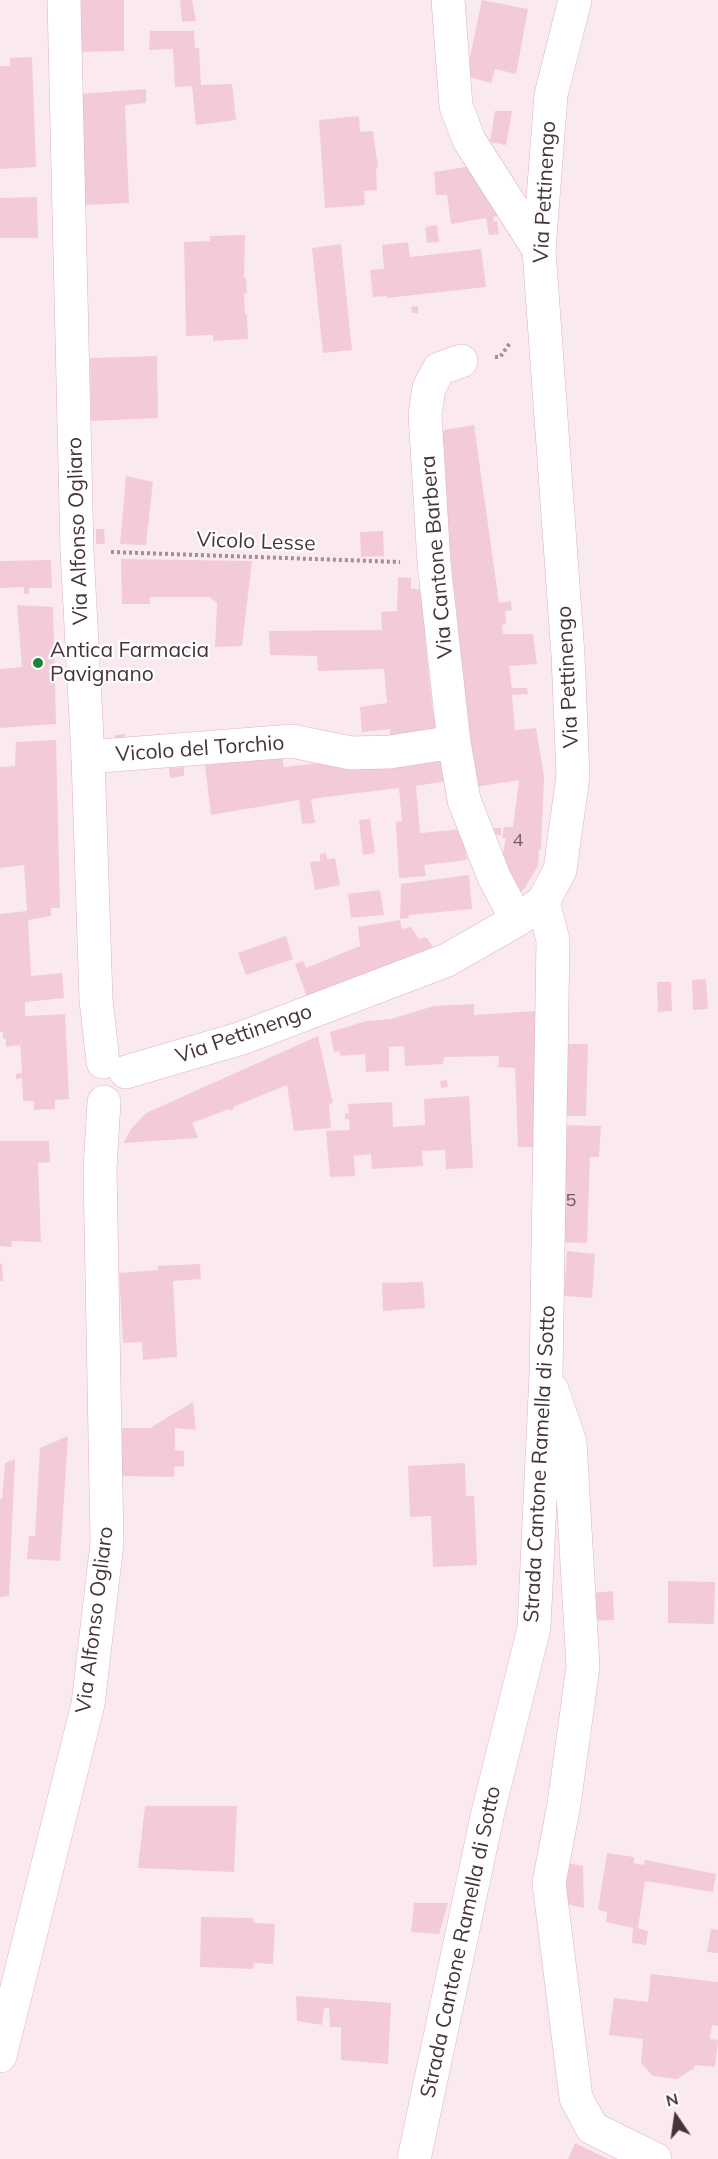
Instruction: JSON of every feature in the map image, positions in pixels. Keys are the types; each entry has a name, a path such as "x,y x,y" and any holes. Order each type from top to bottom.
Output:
{"main road":[{"name":"Via Alfonso Ogliaro","path":"0,2056 88,1704 107,1543 100,1168 104,1102 123,1097 129,1084 115,1067 96,999 88,757 77,551 64,0"},
{"path":"448,0 456,106 469,140 539,250"},
{"name":"Via Pettinengo","path":"115,1067 242,1038 447,960 530,911 560,870 573,776 567,644 539,250 551,95 575,0"},
{"name":"Via Cantone Barbera","path":"461,361 439,369 429,388 425,414 434,563 454,742 464,800 494,877 530,911"},
{"name":"Vicolo del Torchio","path":"88,757 292,741 351,753 390,752 454,742"},
{"name":"Strada Cantone Ramella di Sotto","path":"414,2159 488,1812 534,1628 546,1374 554,940 530,911"},
{"path":"546,1374 570,1442 583,1667 564,1804 549,1883 576,2098 592,2128 655,2159"}],"path":[{"path":"461,361 500,357 512,341"},
{"name":"Vicolo Lesse","path":"77,551 434,563"}],"building":[{"path":"78,0 124,0 124,51 79,52"},
{"path":"180,0 192,0 196,21 182,22"},
{"path":"482,0 528,9 516,74 495,69 491,83 466,76"},
{"path":"150,31 194,31 195,48 199,48 201,85 232,84 236,120 196,125 192,86 175,87 173,49 149,50"},
{"path":"32,57 36,167 0,169 0,66 10,66 10,58"},
{"path":"146,89 146,103 125,105 129,203 84,205 80,94"},
{"path":"495,111 512,111 506,145 490,142"},
{"path":"359,116 360,132 373,131 378,167 376,169 377,190 364,191 365,205 325,208 319,120"},
{"path":"472,166 495,196 498,216 493,217 494,222 497,221 499,234 489,235 486,218 451,224 447,195 436,195 434,172"},
{"path":"37,197 38,238 0,238 0,198"},
{"path":"437,225 439,242 427,243 425,227"},
{"path":"245,235 244,278 246,278 247,293 244,294 248,339 213,341 213,335 186,336 184,242 210,241 210,236"},
{"path":"408,242 410,257 481,249 486,287 387,298 387,296 373,297 370,270 384,269 382,245"},
{"path":"341,244 352,350 323,353 312,248"},
{"path":"418,306 418,313 412,313 411,307"},
{"path":"157,356 158,418 91,421 90,358"},
{"path":"474,425 499,603 511,601 512,610 505,611 506,624 502,625 503,634 533,634 537,664 509,666 512,688 527,688 528,694 512,695 515,730 536,728 544,777 541,850 539,849 538,866 525,888 514,899 499,875 506,838 502,838 504,827 513,827 519,780 474,787 438,431"},
{"path":"126,476 153,482 146,545 120,544"},
{"path":"96,529 104,529 105,544 96,544"},
{"path":"383,531 384,556 361,557 360,532"},
{"path":"121,559 252,561 242,646 215,647 217,603 209,597 150,597 150,604 122,604"},
{"path":"51,560 52,588 29,588 29,594 24,594 24,587 0,588 0,561"},
{"path":"398,577 411,578 411,589 425,589 425,639 433,712 439,711 443,737 390,746 390,729 362,732 360,707 387,703 384,669 318,671 317,656 270,655 269,631 382,630 381,612 397,611"},
{"name":"Antica Farmacia Pavignano","path":"17,605 53,607 56,724 0,728 0,669 22,667"},
{"path":"125,734 125,742 115,743 115,735"},
{"path":"56,740 60,908 51,908 51,916 28,920 31,976 62,973 64,998 25,1002 25,1016 65,1014 69,1099 55,1100 55,1109 34,1110 34,1101 23,1101 22,1078 16,1079 16,1074 22,1073 20,1039 20,1045 6,1047 6,1039 3,1039 3,1032 0,1032 0,914 27,911 24,865 0,868 0,767 15,766 16,742"},
{"path":"440,750 446,781 416,786 420,833 462,829 467,860 424,865 426,876 399,878 396,822 402,821 399,788 311,799 315,823 302,824 299,800 211,815 205,765 282,757 284,767"},
{"path":"184,767 184,776 170,778 169,768"},
{"path":"370,819 375,853 363,855 359,820"},
{"path":"494,828 501,828 501,835 495,835"},
{"path":"326,853 327,859 335,858 340,885 315,890 310,862 320,861 320,854"},
{"path":"469,875 472,909 409,915 408,918 400,919 401,884"},
{"path":"380,890 384,915 351,918 348,894"},
{"path":"400,920 402,929 411,927 419,939 426,937 433,947 307,997 295,964 303,961 306,968 360,946 358,927"},
{"path":"286,936 293,959 246,975 238,953"},
{"path":"706,979 708,1009 693,1010 692,980"},
{"path":"657,982 671,982 672,1011 658,1012"},
{"path":"474,1004 474,1015 535,1011 539,1147 518,1147 515,1068 498,1067 499,1056 444,1057 443,1064 405,1066 404,1046 389,1047 389,1071 366,1072 365,1054 341,1056 339,1051 334,1052 330,1032 366,1021 391,1019 434,1006"},
{"path":"318,1036 333,1103 329,1104 331,1128 294,1131 287,1085 233,1107 234,1109 230,1111 229,1109 192,1123 198,1138 123,1143 131,1129 146,1113"},
{"path":"562,1044 588,1044 586,1116 560,1116"},
{"path":"447,1080 448,1087 441,1088 440,1081"},
{"path":"469,1096 473,1168 446,1169 445,1150 422,1151 423,1166 372,1169 371,1154 354,1156 355,1176 330,1177 326,1131 350,1130 349,1119 345,1119 345,1114 349,1113 348,1104 392,1102 393,1127 425,1125 424,1099"},
{"path":"561,1125 601,1126 599,1157 590,1157 587,1243 557,1242"},
{"path":"0,1141 49,1141 50,1162 38,1163 41,1242 12,1241 11,1247 0,1246"},
{"path":"567,1251 595,1254 592,1298 564,1296"},
{"path":"2,1263 3,1281 0,1281 0,1264"},
{"path":"200,1264 201,1279 173,1281 177,1357 143,1360 142,1342 123,1343 119,1273 158,1270 158,1266"},
{"path":"423,1282 425,1308 383,1311 382,1283"},
{"path":"193,1402 196,1430 175,1428 175,1450 184,1451 184,1466 174,1467 174,1477 120,1476 122,1428 150,1428"},
{"path":"68,1436 60,1561 27,1559 29,1536 35,1536 40,1448"},
{"path":"15,1459 9,1596 0,1597 0,1499 2,1499 5,1463"},
{"path":"465,1463 466,1496 474,1496 477,1565 433,1567 431,1516 410,1517 408,1466"},
{"path":"668,1581 715,1582 714,1624 668,1623"},
{"path":"613,1591 614,1620 585,1621 582,1594"},
{"path":"145,1806 237,1806 234,1872 138,1868"},
{"path":"607,1853 634,1857 634,1863 644,1865 645,1860 716,1874 713,1892 645,1881 638,1928 648,1931 646,1945 632,1943 633,1928 606,1922 607,1912 598,1910"},
{"path":"556,1861 583,1866 584,1908 557,1902"},
{"path":"414,1903 448,1903 439,1934 411,1932"},
{"path":"201,1917 253,1918 254,1923 275,1924 273,1964 254,1963 253,1969 200,1967"},
{"path":"711,1929 718,1930 718,1953 707,1952"},
{"path":"651,1974 718,1982 718,2026 712,2025 710,2039 718,2040 715,2067 695,2065 677,2079 653,2076 641,2063 643,2039 609,2035 614,1998 648,2002"},
{"path":"296,1996 391,2003 388,2064 341,2060 341,2027 330,2027 329,2008 324,2008 322,2025 297,2021"},
{"path":"575,2143 595,2153 609,2159 568,2159"}],"place":[{"name":"Antica Farmacia Pavignano","path":"38,663"}]}
